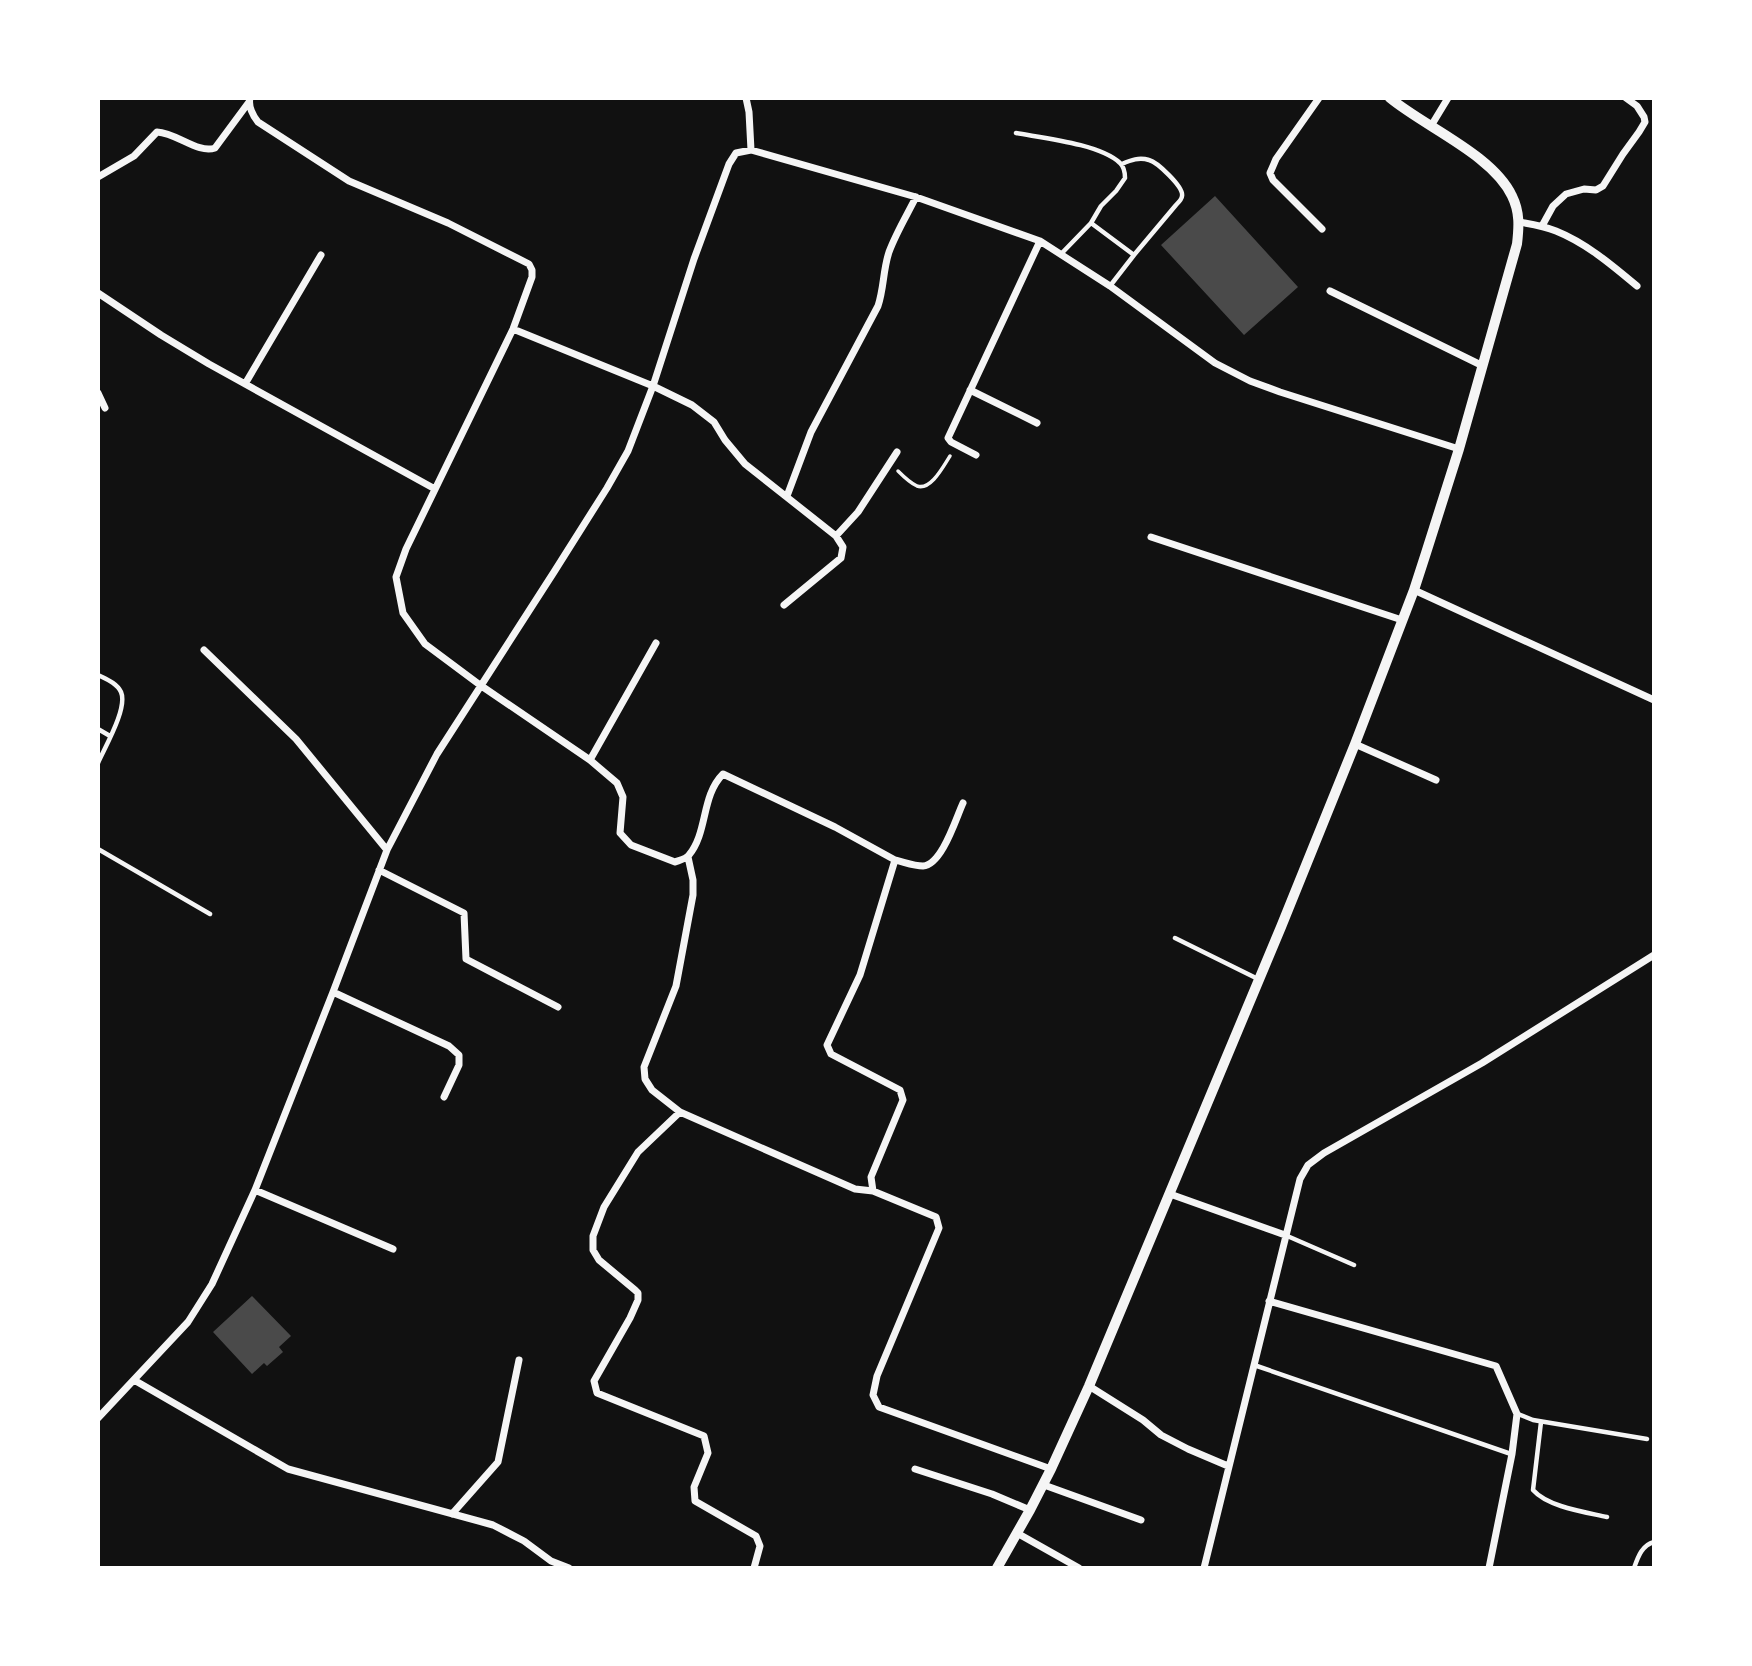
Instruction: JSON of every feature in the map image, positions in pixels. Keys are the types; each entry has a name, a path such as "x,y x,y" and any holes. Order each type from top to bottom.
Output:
{"main road":[{"path":"997,1568 1044,1485 1089,1386 1355,744 1414,590 1459,449 1517,244 1519,222 1513,196 1497,175 1471,153 1390,98"}],"street":[{"path":"746,98 751,150"},
{"path":"1319,98 1276,159 1270,173 1273,180 1322,229"},
{"path":"1431,126 1448,98"},
{"path":"1542,226 1553,206 1566,194 1584,189 1595,190 1603,186 1639,132 1645,122 1644,117 1637,106 1626,98"},
{"path":"98,177 134,156 158,132 179,137 200,149 215,148 250,100"},
{"path":"250,100 253,116 258,122 349,181 448,223 529,264 532,277 513,329 406,549 396,577 403,612 425,644 590,760 617,783 623,797 620,834 631,845 675,862 688,857"},
{"path":"98,1418 188,1322 212,1284 255,1190 387,850 437,754 628,451 653,386 694,259 729,164 736,153 751,150 916,197 1040,241 1110,286 1215,363 1250,381 1459,449"},
{"path":"787,496 811,432 878,306 889,252 916,197"},
{"path":"1519,222 1542,226 1565,235 1604,258 1637,286"},
{"path":"976,455 948,438 1040,241"},
{"path":"245,384 321,255"},
{"path":"1329,291 1482,366"},
{"path":"98,293 171,341 435,489"},
{"path":"513,329 653,386 692,405 713,422 745,464 836,536 843,547 841,558 784,605"},
{"path":"970,390 1037,423"},
{"path":"98,393 104,408"},
{"path":"836,536 858,512 897,452"},
{"path":"1151,537 1402,620"},
{"path":"1414,590 1654,700"},
{"path":"590,760 656,643"},
{"path":"204,650 296,739 387,850"},
{"path":"1355,744 1436,780"},
{"path":"963,803 946,842 931,863 923,866 895,860 835,827 723,774 713,784 696,842 688,857 693,895 676,986 644,1067 645,1079 652,1090 680,1112 855,1189 873,1191 936,1217 939,1228 877,1376 873,1395 879,1407 1051,1469"},
{"path":"873,1191 871,1177 903,1100 900,1090 831,1054 827,1045 860,975 895,860"},
{"path":"379,870 464,913 467,959 558,1007"},
{"path":"1204,1568 1285,1235 1300,1178 1308,1165 1324,1153 1482,1063 1654,955"},
{"path":"334,992 450,1046 459,1055 459,1065 443,1097"},
{"path":"680,1112 638,1152 604,1208 593,1236 593,1250 599,1260 638,1293 638,1300 630,1318 594,1381 597,1393 704,1436 708,1453 694,1487 695,1502 756,1536 761,1546 754,1568"},
{"path":"255,1190 393,1249"},
{"path":"1170,1194 1285,1235"},
{"path":"1269,1301 1496,1366 1517,1414 1513,1454 1489,1568"},
{"path":"452,1514 498,1462 519,1360"},
{"path":"134,1380 288,1469 493,1525 524,1541 551,1561 569,1568"},
{"path":"1089,1386 1143,1420 1161,1435 1228,1466"},
{"path":"915,1469 992,1494 1030,1510"},
{"path":"1044,1485 1141,1520"},
{"path":"1017,1533 1079,1568"}],"lane":[{"path":"1016,133 1089,146 1122,164 1125,178 1101,206 1091,223 1061,254"},
{"path":"1110,286 1177,205 1183,193 1155,162 1133,159 1122,164"},
{"path":"1091,223 1134,255"},
{"path":"98,675 115,684 121,692 122,701 119,715 98,763"},
{"path":"98,729 110,736"},
{"path":"98,849 210,914"},
{"path":"1175,938 1259,980"},
{"path":"1285,1235 1354,1265"},
{"path":"1254,1365 1513,1454"},
{"path":"1517,1414 1541,1422 1647,1439"},
{"path":"1541,1422 1533,1490 1539,1496 1567,1508 1606,1517"},
{"path":"1634,1568 1639,1555 1648,1544 1654,1542"}],"path":[{"path":"889,465 916,486 927,486 937,476 957,445"}],"building":[{"path":"1215,196 1298,287 1244,335 1161,245"},
{"path":"252,1296 291,1336 279,1347 283,1352 267,1366 264,1363 252,1374 213,1332"}]}
